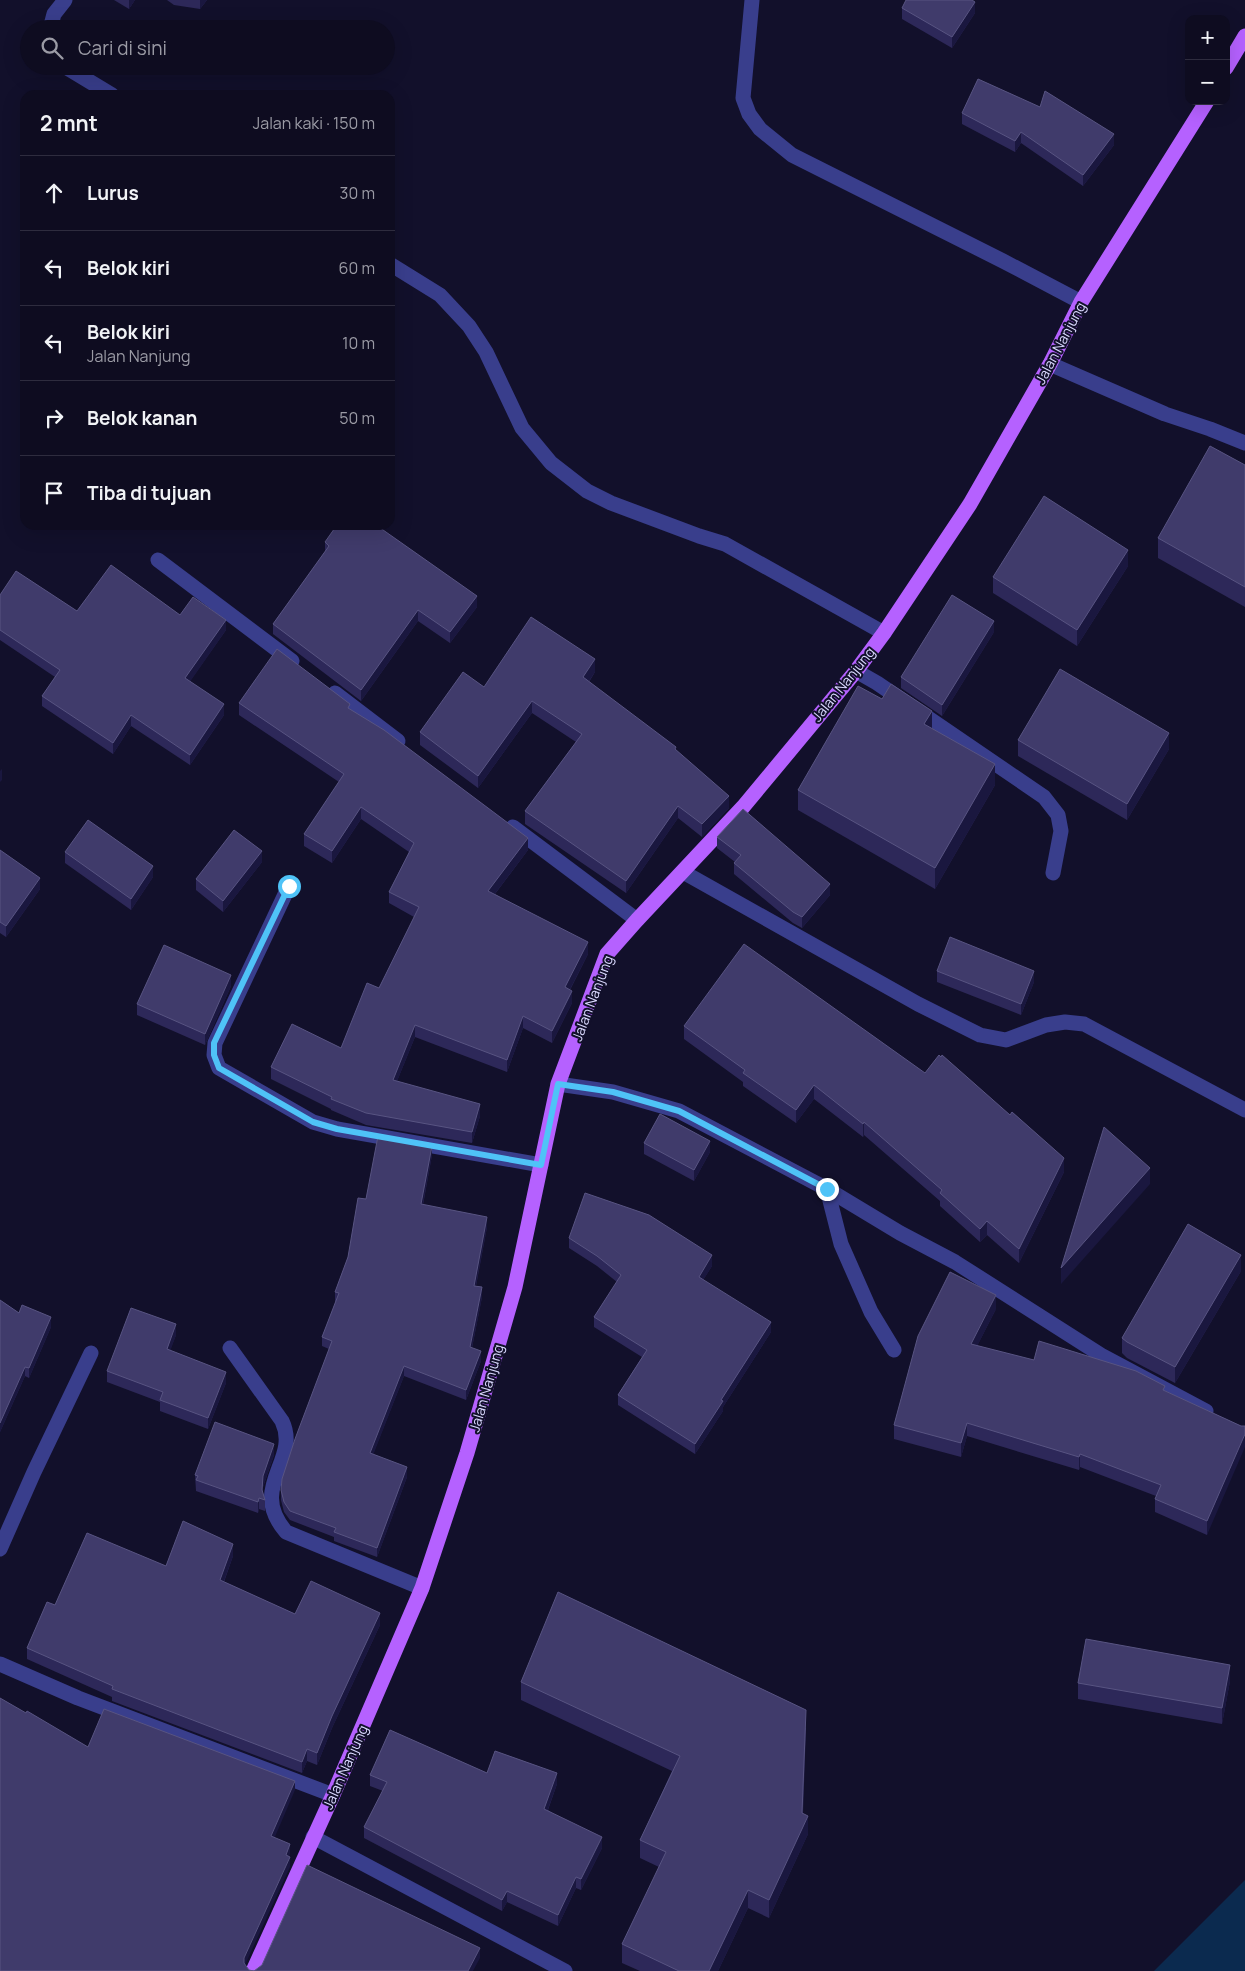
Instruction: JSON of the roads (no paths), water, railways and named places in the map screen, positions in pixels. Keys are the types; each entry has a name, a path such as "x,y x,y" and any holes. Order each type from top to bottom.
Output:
{"main road":[{"path":"1230,61 1245,36"},
{"name":"Jalan Nanjung","path":"253,1971 333,1795 422,1588 467,1453 515,1287 558,1084 607,954 743,807 856,671 884,633 970,504 1050,364 1082,302 1205,105"}],"street":[{"path":"52,20 54,14 65,0"},
{"path":"752,0 744,98 749,114 760,129 792,155 1003,260 1082,302"},
{"path":"79,75 104,90"},
{"path":"395,267 440,295 469,326 486,352 522,428 551,463 587,491 620,506 699,536 726,544 884,633"},
{"path":"1050,364 1165,414 1245,443"},
{"path":"158,560 301,668"},
{"path":"856,671 877,683 1044,797 1058,815 1061,831 1053,873"},
{"path":"325,686 413,752"},
{"path":"501,818 637,920"},
{"path":"683,872 918,1004 980,1035 1006,1040 1046,1025 1065,1022 1084,1024 1245,1110"},
{"path":"289,886 214,1043 214,1055 219,1068 313,1122 337,1129 541,1165"},
{"path":"558,1084 613,1092 679,1111 827,1189 900,1233 955,1262 1101,1356 1220,1418"},
{"path":"827,1189 841,1244 871,1312 894,1350"},
{"path":"230,1348 286,1429 287,1443 271,1488 272,1504 277,1521 286,1532 422,1588"},
{"path":"0,1549 34,1472 91,1353"},
{"path":"0,1664 60,1691 333,1795"},
{"path":"313,1837 565,1971"}],"water":[{"path":"1245,1880 1245,1971 1154,1971"}]}
